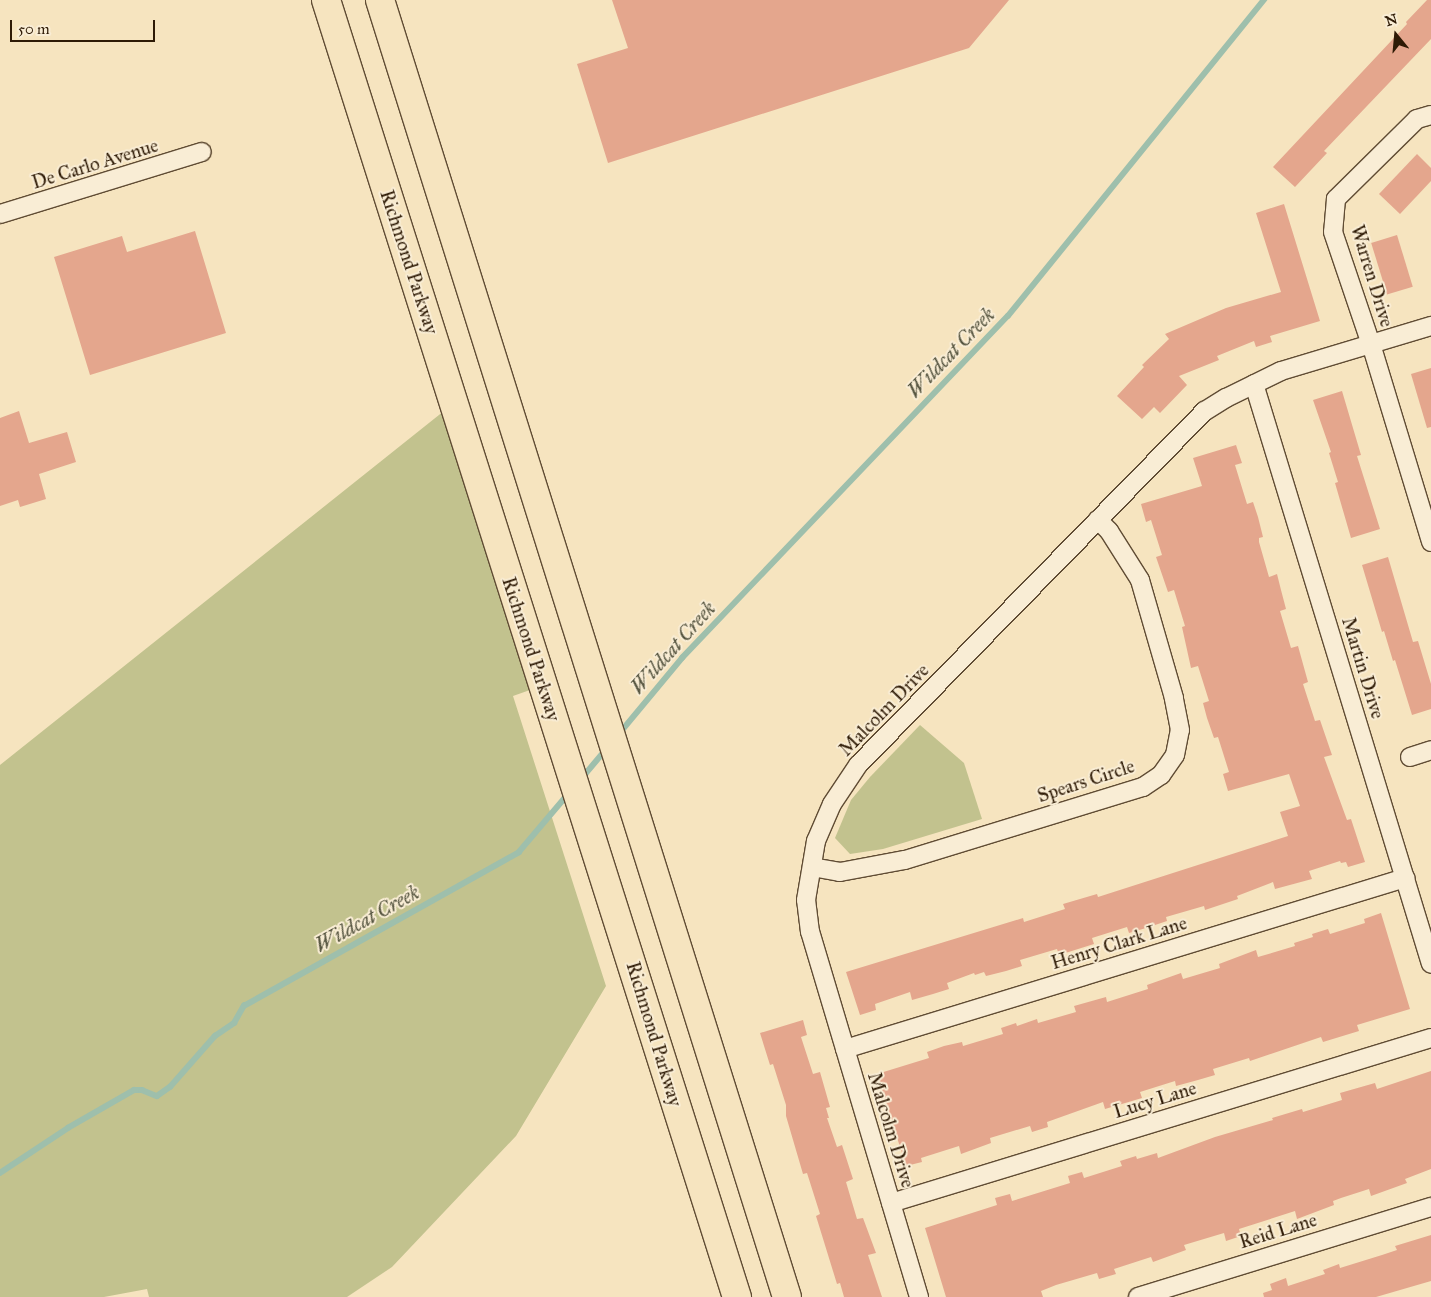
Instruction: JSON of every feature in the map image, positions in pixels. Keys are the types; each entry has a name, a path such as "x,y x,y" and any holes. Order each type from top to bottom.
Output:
{"highway":[{"name":"Richmond Parkway","path":"326,0 737,1297"},
{"path":"380,0 600,696 787,1297"}],"street":[{"name":"Warren Drive","path":"1431,115 1417,119 1336,199 1333,232 1371,344 1431,542"},
{"name":"De Carlo Avenue","path":"0,214 202,152"},
{"name":"Malcolm Drive","path":"919,1297 810,932 806,900 816,842 832,804 858,765 1205,411 1226,398 1281,371 1431,326"},
{"name":"Martin Drive","path":"1254,384 1431,964"},
{"name":"Spears Circle","path":"812,867 840,872 904,860 1143,787 1161,775 1175,755 1180,730 1174,698 1140,580 1109,531 1098,520"},
{"path":"1410,757 1431,750"},
{"name":"Henry Clark Lane","path":"845,1049 1405,878"},
{"name":"Lucy Lane","path":"891,1203 1431,1038"},
{"name":"Reid Lane","path":"1138,1297 1431,1207"}],"green space":[{"path":"454,403 544,685 513,696 606,986 516,1136 392,1267 347,1297 149,1297 147,1289 104,1297 0,1297 0,765"},
{"path":"920,725 964,763 982,819 883,849 850,854 835,838 851,800 870,777"}],"building":[{"path":"612,0 1009,0 969,48 608,163 577,64 628,48"},
{"path":"1427,0 1431,0 1431,39 1324,151 1327,153 1295,187 1273,167 1407,24 1406,22"},
{"path":"1417,154 1431,168 1431,181 1400,214 1379,194"},
{"path":"1284,204 1320,321 1270,336 1272,342 1256,347 1254,341 1217,356 1219,360 1179,376 1187,385 1160,413 1154,407 1142,419 1117,396 1144,367 1142,365 1169,339 1165,334 1226,308 1281,292 1256,213"},
{"path":"195,231 226,333 90,375 54,257 122,236 127,252"},
{"path":"1397,235 1413,287 1387,295 1371,243"},
{"path":"1431,368 1431,427 1427,428 1411,374"},
{"path":"1342,391 1361,455 1357,456 1380,529 1351,538 1335,483 1338,482 1329,453 1331,452 1313,400"},
{"path":"19,411 29,443 67,432 76,462 39,474 46,499 20,507 18,500 0,506 0,418"},
{"path":"1236,445 1242,463 1235,465 1247,504 1253,502 1258,517 1263,537 1259,538 1259,542 1269,577 1277,574 1286,609 1280,611 1291,648 1298,646 1308,682 1303,684 1315,721 1320,720 1332,755 1324,757 1347,820 1351,819 1365,862 1348,867 1346,862 1341,863 1340,861 1309,871 1312,879 1275,889 1273,882 1237,896 1238,899 1205,910 1204,906 1166,917 1167,921 1129,933 1127,927 1092,938 1094,944 1059,955 1057,949 1020,960 1022,966 1006,971 986,976 984,972 975,975 974,973 947,983 949,989 933,994 912,1000 910,992 875,1004 876,1010 860,1015 846,972 1023,918 1024,922 1065,909 1063,904 1097,894 1098,897 1288,836 1280,812 1300,806 1289,774 1228,791 1223,774 1229,772 1218,737 1214,738 1203,703 1209,701 1198,666 1191,668 1182,627 1185,626 1174,590 1168,592 1156,557 1162,555 1151,520 1146,522 1141,504 1202,486 1193,458"},
{"path":"1388,557 1413,642 1418,641 1431,684 1431,709 1412,715 1395,660 1393,661 1384,631 1382,632 1362,565"},
{"path":"1381,913 1410,1009 1357,1025 1359,1031 1323,1042 1321,1037 1250,1061 1249,1058 1213,1069 1215,1075 1176,1086 1175,1081 1140,1092 1142,1098 1105,1109 1103,1102 1047,1122 1048,1127 1032,1132 1030,1126 990,1138 991,1143 961,1154 959,1146 921,1158 922,1162 906,1166 877,1074 929,1058 927,1052 944,1046 962,1042 963,1046 1003,1034 1001,1028 1016,1023 1017,1026 1037,1019 1038,1023 1076,1012 1074,1006 1106,997 1107,1002 1148,989 1147,985 1181,973 1183,979 1220,968 1219,964 1256,950 1258,957 1295,946 1294,943 1313,937 1312,934 1328,929 1330,934 1365,923 1364,919"},
{"path":"803,1020 807,1035 801,1037 813,1074 820,1072 830,1107 826,1108 829,1118 827,1118 837,1147 842,1145 853,1179 846,1182 857,1219 863,1218 876,1253 868,1255 882,1297 844,1297 840,1283 837,1284 816,1216 820,1214 807,1173 803,1174 786,1116 786,1105 773,1064 770,1065 760,1033"},
{"path":"1431,1071 1431,1169 1405,1179 1407,1183 1371,1196 1369,1189 1341,1198 1333,1201 1334,1205 1297,1219 1295,1211 1239,1229 1241,1236 1226,1241 1224,1233 1184,1245 1186,1250 1153,1262 1151,1257 1114,1269 1116,1274 1099,1279 1097,1273 1056,1285 1041,1291 1043,1297 946,1297 925,1228 997,1205 995,1198 1010,1194 1012,1201 1070,1183 1068,1176 1082,1172 1084,1178 1122,1166 1120,1161 1136,1156 1137,1159 1157,1153 1158,1158 1215,1137 1273,1120 1272,1118 1302,1109 1303,1112 1342,1100 1340,1093 1375,1083 1377,1089"},
{"path":"1431,1235 1431,1281 1376,1297 1264,1297 1263,1293 1272,1290 1270,1284 1286,1278 1288,1286 1325,1274 1323,1270 1339,1264 1340,1268 1382,1255 1397,1250 1395,1246"}],"waterway":[{"name":"Wildcat Creek","path":"619,734 682,658 1008,316 1264,0"},
{"name":"Wildcat Creek","path":"582,778 606,749"},
{"name":"Wildcat Creek","path":"0,1173 68,1128 134,1090 142,1090 157,1096 170,1087 215,1036 234,1023 244,1006 519,852 569,793"}]}
